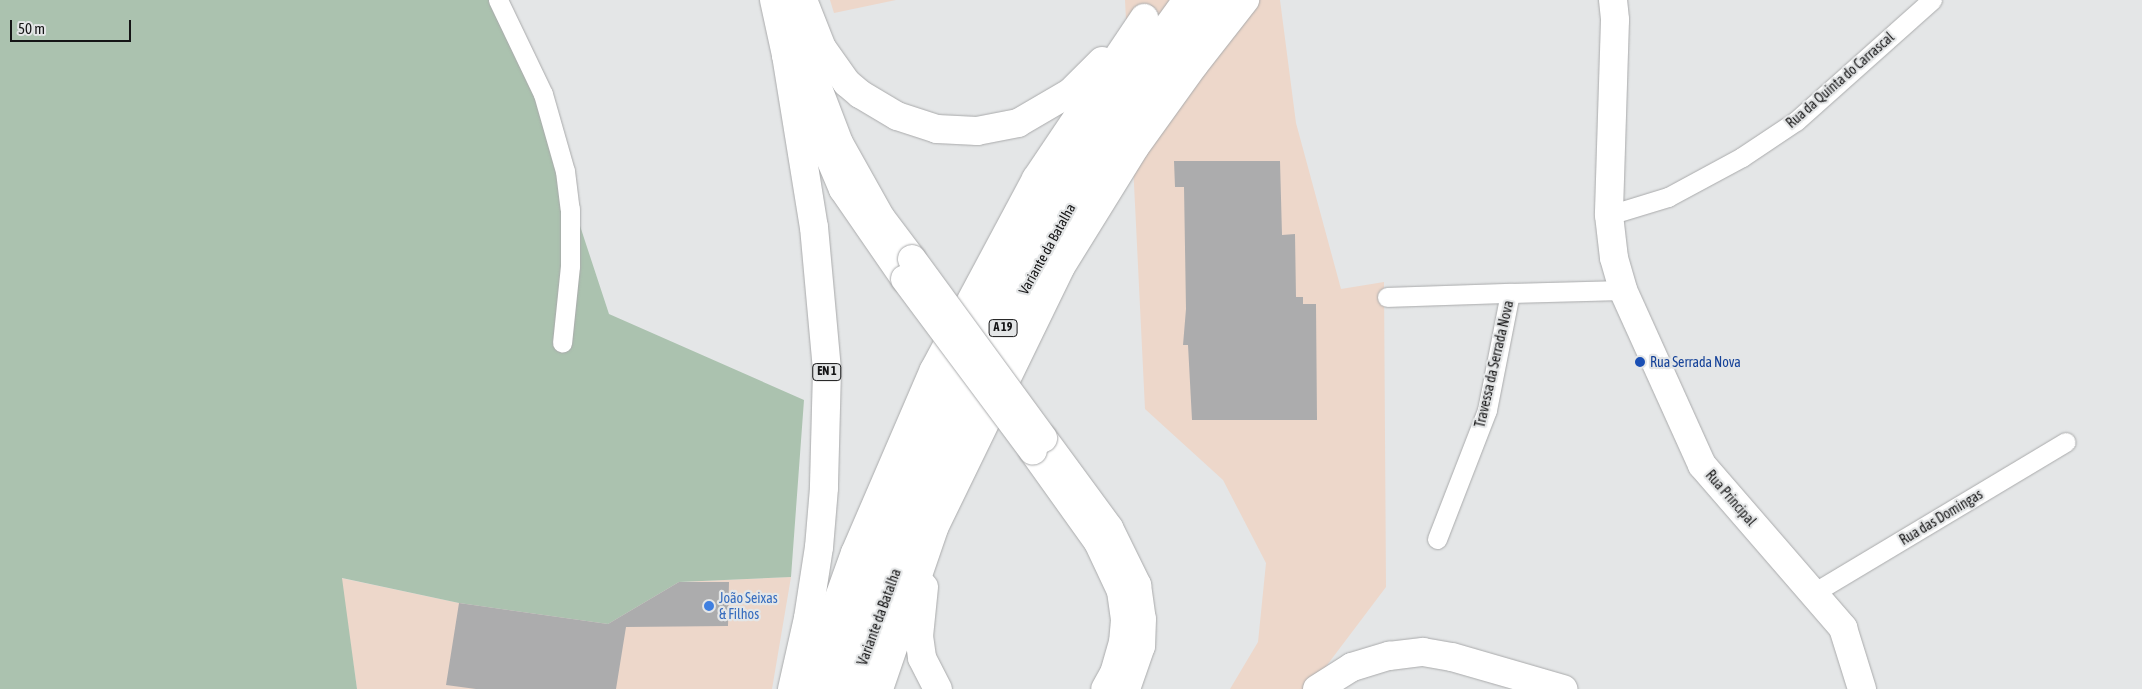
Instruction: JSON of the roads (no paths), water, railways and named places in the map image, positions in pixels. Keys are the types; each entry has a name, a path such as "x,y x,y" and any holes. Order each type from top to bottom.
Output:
{"main road":[{"name":"EN 1","path":"774,0 786,55 820,277 827,415 824,488 815,576 792,689"},
{"path":"795,0 813,75 839,143 908,269"},
{"path":"803,0 822,48 860,94 917,124 957,132 1003,128 1047,109 1082,83 1152,9"},
{"name":"Variante da Batalha","path":"829,689 905,482 947,387 988,309 1077,152 1187,0"},
{"name":"Variante da Batalha","path":"852,689 936,468 1010,314 1077,195 1184,40 1217,0"},
{"path":"878,689 934,528 962,466 1060,268 1099,202 1194,65 1245,0"},
{"path":"1613,0 1615,20 1609,215 1623,290"},
{"path":"806,689 855,553 934,370 1036,179 1152,9"},
{"path":"786,55 844,189 908,269 1038,444 1108,528 1137,584 1141,602 1141,646 1126,689"},
{"name":"Rua Principal","path":"1623,290 1702,465 1815,592 1848,638 1862,689"},
{"path":"1038,444 1098,542 1121,591 1125,620 1123,642 1114,673 1105,689"},
{"path":"938,689 922,658 920,602 962,466"},
{"path":"1318,689 1352,667 1388,656 1423,652 1452,657 1563,689"}],"street":[{"path":"498,0 542,94 565,170 570,209 570,266 562,343"},
{"name":"Rua da Quinta do Carrascal","path":"1609,215 1668,197 1742,157 1796,121 1932,0"},
{"name":"Travessa da Serrada Nova","path":"1436,539 1487,410 1510,293 1623,290"},
{"path":"1387,297 1510,293"},
{"name":"Rua das Domingas","path":"1815,592 2066,442"}],"place":[{"name":"Rua Serrada Nova","path":"1640,362"},
{"name":"João Seixas & Filhos","path":"709,606"}]}
